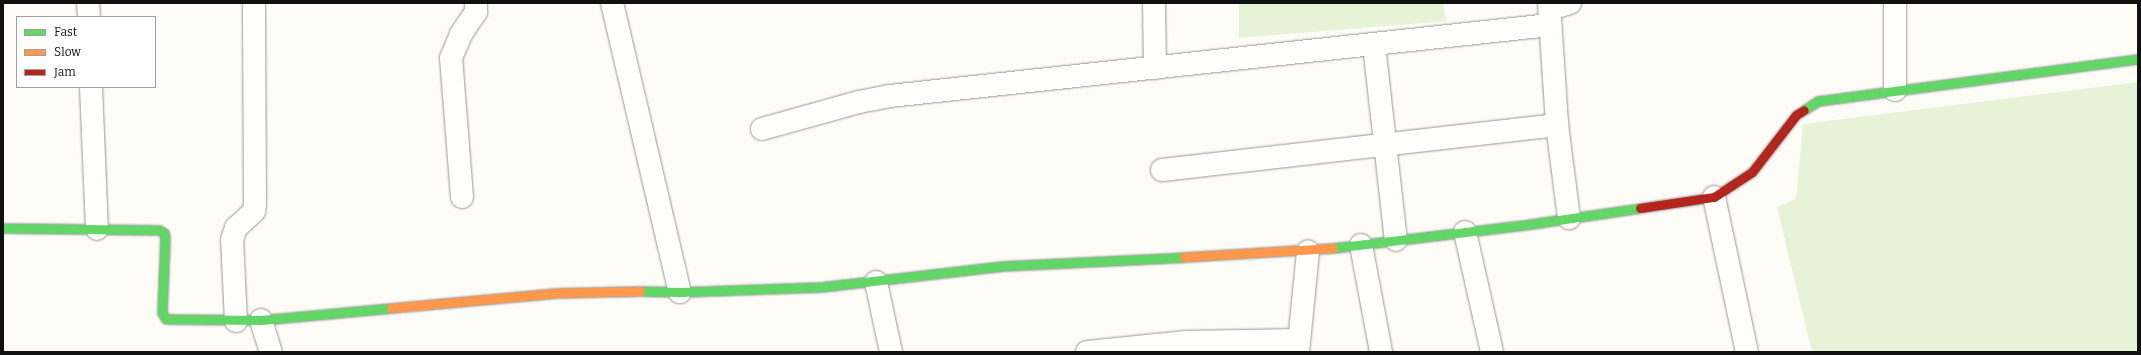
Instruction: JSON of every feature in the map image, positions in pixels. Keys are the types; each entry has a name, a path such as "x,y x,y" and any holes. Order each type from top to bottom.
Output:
{"street":[{"path":"88,3 89,16"},
{"path":"236,321 232,240 236,228 254,211 255,204 254,3"},
{"path":"462,197 452,58 457,40 476,12 476,3"},
{"path":"612,3 680,292"},
{"path":"1154,3 1155,68"},
{"path":"1895,3 1895,90"},
{"path":"762,129 859,102 890,96 1374,45 1555,10 1558,125 1569,218"},
{"path":"1374,45 1396,240"},
{"path":"3,228 152,229 164,233 162,313 166,319 236,321 556,293 624,290 680,292 821,287 876,282 1003,266 1207,258 1308,250 1465,232 1714,197 1752,172 1796,115 1818,101 2138,59"},
{"path":"91,88 97,229"},
{"path":"1162,170 1558,125"},
{"path":"1714,197 1747,352"},
{"path":"1465,232 1492,352"},
{"path":"1361,244 1381,352"},
{"path":"1087,352 1187,342 1298,346 1308,250"},
{"path":"876,282 891,352"},
{"path":"261,320 271,352"}],"green space":[{"path":"1239,3 1443,3 1447,21 1239,38"},
{"path":"2138,82 2138,352 1812,352 1777,207 1796,199 1803,124"}],"traffic: fast":[{"path":"1804,110 1818,101 2138,59"},
{"path":"1333,248 1524,225 1640,208"},
{"path":"3,228 159,230 164,233 165,238 162,313 166,319 261,320 391,308"},
{"path":"640,291 680,292 821,287 1003,266 1184,257"}],"traffic: slow":[{"path":"1184,257 1333,248"},
{"path":"391,308 556,293 640,291"}],"traffic: jam":[{"path":"1640,208 1714,197 1752,172 1796,115 1804,110"}]}
